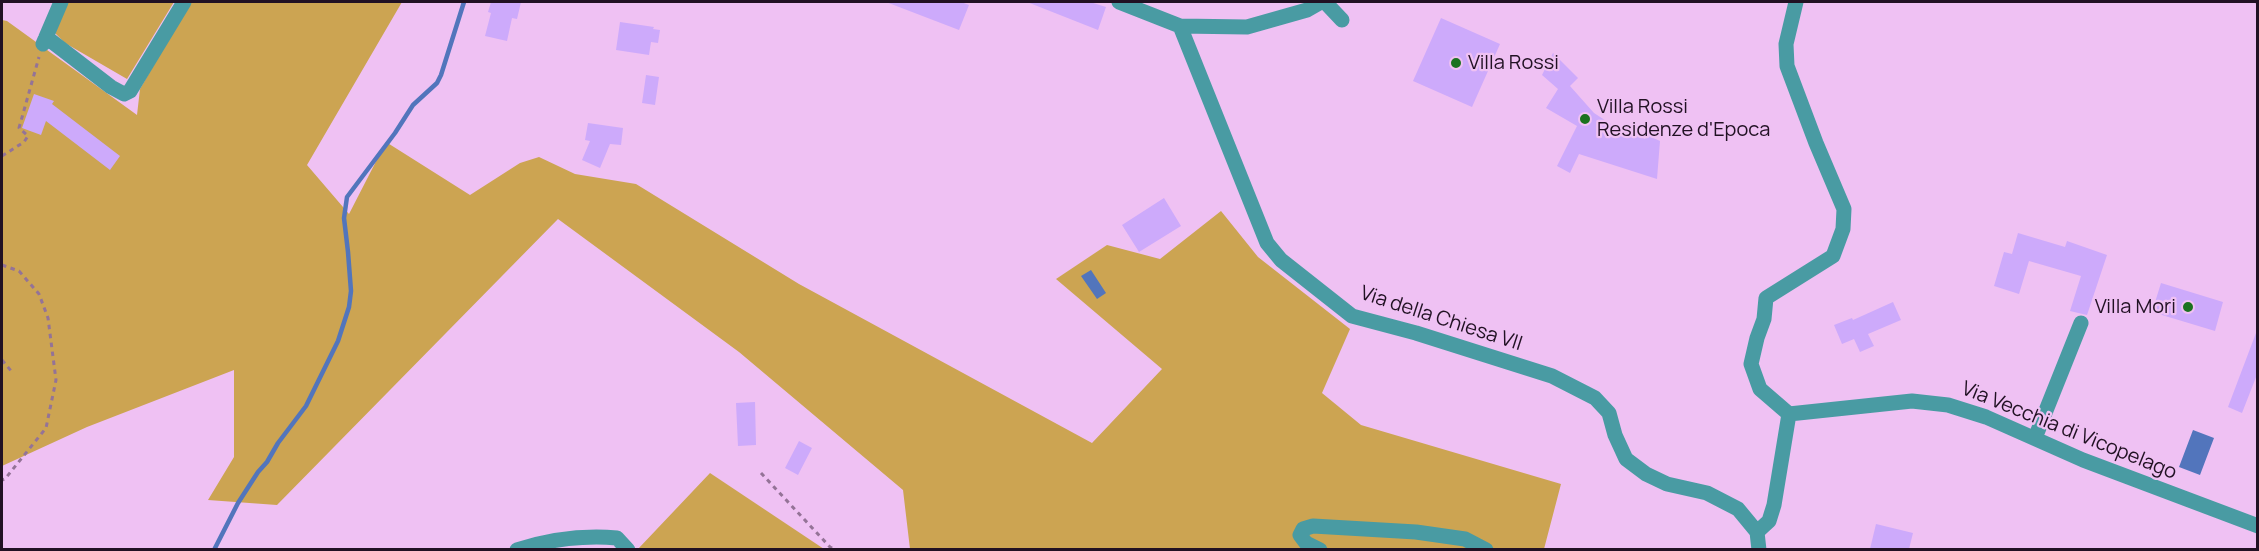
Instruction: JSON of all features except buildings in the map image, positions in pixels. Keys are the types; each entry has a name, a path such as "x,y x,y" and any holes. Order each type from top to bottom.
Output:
{"street":[{"path":"61,2 45,41 124,94 130,91 184,2"},
{"path":"1119,2 1180,26 1247,27 1307,10 1323,2 1342,20"},
{"path":"1759,549 1757,532 1769,522 1774,505 1789,414 1761,389 1751,364 1764,319 1766,298 1833,256 1843,229 1844,219 1844,209 1787,66 1786,44 1796,2"},
{"name":"Via della Chiesa VII","path":"1180,26 1267,243 1281,260 1352,316 1416,333 1552,376 1579,388 1595,398 1609,413 1615,435 1626,459 1646,474 1667,484 1707,493 1738,509 1757,532"},
{"path":"2036,438 2081,323"},
{"name":"Via Vecchia di Vicopelago","path":"1789,414 1912,401 1948,405 1968,410 2103,468 2258,526"},
{"path":"1320,549 1306,543 1300,536 1303,529 1313,526 1416,532 1465,539 1486,549"},
{"path":"517,549 586,536 617,538 628,549"}],"path":[{"path":"2,156 24,142 28,136 19,128 45,41"},
{"path":"2,265 19,271 39,294 48,318 56,380 46,428 2,480"},
{"path":"2,360 12,372"},
{"path":"761,473 830,547 836,549"}],"shaded area":[{"path":"68,2 174,2 127,79 65,43 54,32"},
{"path":"190,2 402,2 307,165 349,214 386,142 470,195 520,163 539,157 575,174 636,184 799,284 1092,443 1162,369 1056,279 1107,245 1160,259 1221,211 1258,257 1350,329 1322,393 1361,425 1561,484 1544,549 910,549 903,490 739,352 558,219 277,505 208,500 234,457 234,370 87,427 2,466 2,20 7,21 137,115 140,89"},
{"path":"710,473 824,549 638,549"}],"water":[{"path":"1091,270 1106,293 1097,299 1081,276"},
{"path":"2193,430 2214,438 2200,475 2179,467"}],"waterway":[{"path":"214,550 238,503 306,406 338,341 349,307 351,291 344,218 347,197 413,105 437,83 464,2"}],"place":[{"name":"Villa Rossi","path":"1456,63"},
{"name":"Villa Rossi Residenze d'Epoca","path":"1585,119"},
{"name":"Villa Mori","path":"2188,307"}]}
